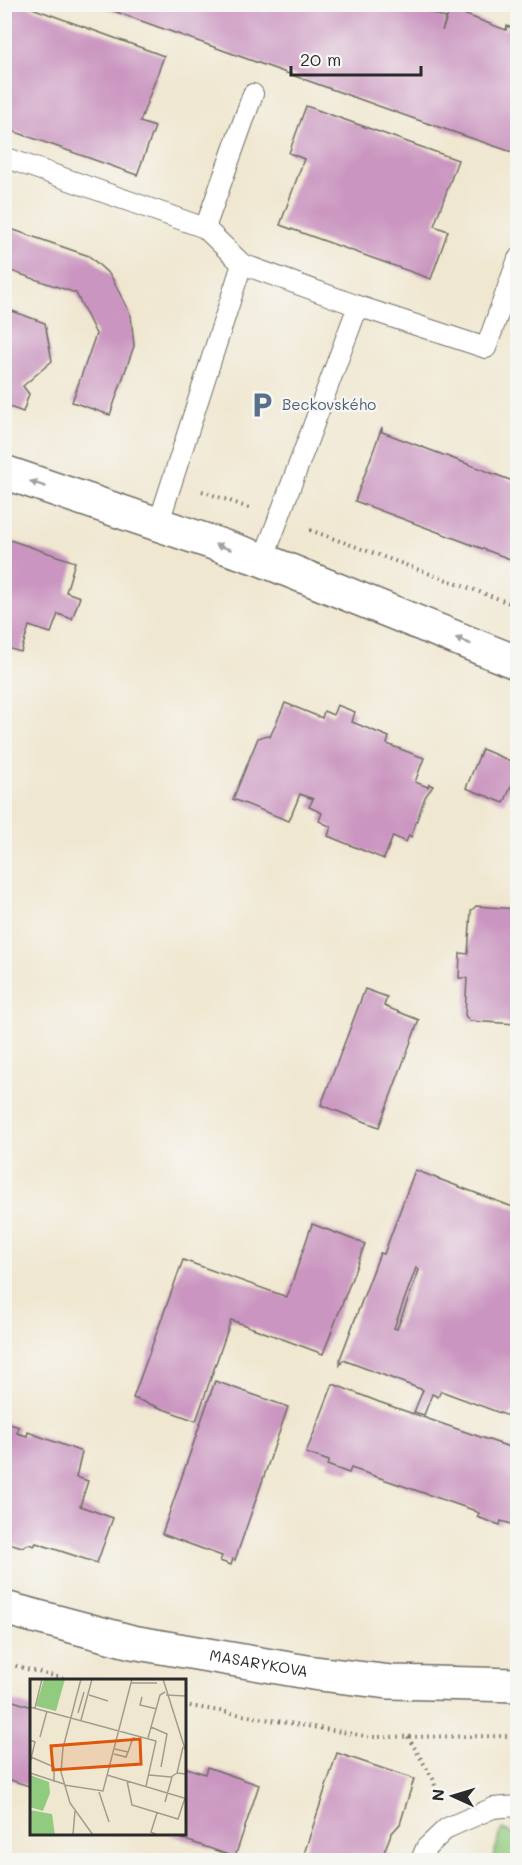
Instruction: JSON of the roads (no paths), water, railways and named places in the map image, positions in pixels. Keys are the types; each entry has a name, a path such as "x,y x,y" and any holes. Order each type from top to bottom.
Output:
{"street":[{"path":"4,472 263,560 518,663"},
{"name":"MASARYKOVA","path":"4,1608 132,1642 313,1673 390,1682 518,1685"}],"lane":[{"path":"205,228 253,94"},
{"path":"4,156 205,228 242,264 358,306 486,348 518,259"},
{"path":"158,525 242,264"},
{"path":"263,560 358,306"},
{"path":"421,1860 426,1848 447,1828 493,1808 518,1806"}],"place":[{"name":"Beckovského","path":"262,405"}]}
